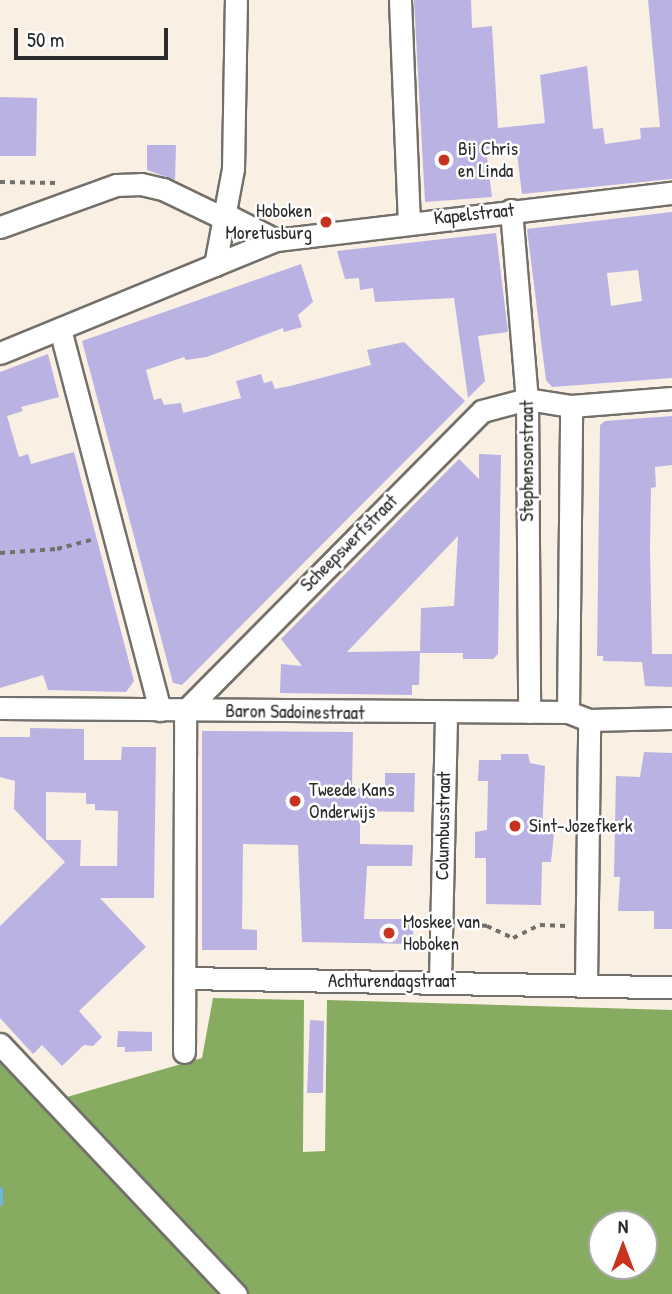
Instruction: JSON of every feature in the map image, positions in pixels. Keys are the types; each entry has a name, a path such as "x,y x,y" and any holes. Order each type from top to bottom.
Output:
{"street":[{"path":"215,265 233,169 236,0"},
{"path":"400,0 409,221"},
{"path":"0,227 116,185 141,184 163,189 276,240"},
{"name":"Kapelstraat","path":"0,353 276,240 409,221 672,193"},
{"name":"Stephensonstraat","path":"511,210 527,399 528,712"},
{"path":"60,329 160,710"},
{"path":"527,399 571,406 672,398"},
{"name":"Scheepswerfstraat","path":"185,711 482,411 527,399"},
{"path":"568,712 571,406"},
{"name":"Baron Sadoinestraat","path":"0,708 568,712 589,720"},
{"path":"184,1052 185,711"},
{"name":"Columbusstraat","path":"440,981 446,713"},
{"path":"586,984 589,720 672,718"},
{"name":"Achturendagstraat","path":"186,978 672,987"},
{"path":"0,1044 236,1294"}],"path":[{"path":"0,182 59,183"},
{"path":"0,553 57,550 113,534"},
{"path":"441,925 486,926 513,938 540,925 587,927"}],"green space":[{"path":"213,998 304,1000 303,1152 325,1151 327,1000 672,1010 672,1294 0,1294 0,1059 34,1094 60,1099 202,1058"}],"building":[{"path":"414,0 471,0 472,28 492,26 498,128 545,123 540,75 587,66 593,129 603,128 605,144 641,139 640,128 660,127 648,0 672,0 672,179 522,194 516,146 486,149 492,197 425,202"},
{"path":"0,97 37,98 36,156 0,156"},
{"path":"147,145 176,145 175,180 147,170"},
{"path":"672,212 672,378 552,387 546,380 527,229","holes":["638,270 642,301 611,306 607,273"]},
{"path":"496,233 508,332 478,336 485,381 468,398 454,298 375,302 373,288 360,290 359,278 345,279 337,251"},
{"path":"301,264 313,302 298,315 302,327 284,332 283,328 207,357 186,360 184,357 146,370 154,400 161,398 164,405 181,403 183,413 241,398 236,381 261,374 264,383 272,381 275,389 290,386 371,365 367,350 404,342 465,401 182,685 173,683 82,341"},
{"path":"48,354 59,397 21,407 23,411 7,416 19,457 28,454 31,464 74,452 134,681 126,692 48,690 43,675 0,688 0,372"},
{"path":"672,416 672,465 655,467 656,487 651,488 650,548 652,654 672,654 672,687 645,686 642,662 603,661 603,656 597,656 600,425 605,421"},
{"path":"479,454 501,455 498,654 493,659 463,659 463,653 420,653 421,608 454,606 458,536 347,652 420,651 419,685 412,685 412,695 280,693 281,664 302,666 281,639 459,459 479,479"},
{"path":"30,728 84,729 84,760 121,760 122,747 156,747 154,898 100,898 146,947 79,1011 102,1037 93,1046 84,1045 62,1066 42,1045 33,1054 0,1018 0,926 65,862 14,809 15,781 0,777 0,737 30,737","holes":["46,792 86,793 86,804 95,804 95,810 118,811 117,866 80,866 81,840 46,840"]},
{"path":"202,731 353,732 352,788 385,789 385,773 415,773 414,812 360,811 360,844 413,845 412,866 367,866 364,919 413,919 413,944 302,942 298,845 243,844 242,929 257,930 257,950 202,950"},
{"path":"644,752 672,753 672,929 654,929 654,911 618,911 620,877 614,877 616,776 640,777"},
{"name":"Sint-Jozefkerk","path":"501,754 528,754 530,763 545,766 542,832 554,834 551,862 542,862 541,905 486,904 486,858 475,858 475,832 487,830 488,781 478,781 479,760 501,760"},
{"path":"310,1020 324,1021 323,1093 307,1093"},
{"path":"118,1031 152,1032 152,1051 125,1052 125,1047 117,1047"}],"waterway":[{"path":"0,1190 0,1203"}],"place":[{"name":"Bij Chris en Linda","path":"444,160"},
{"name":"Hoboken Moretusburg","path":"326,222"},
{"name":"Tweede Kans Onderwijs","path":"295,801"},
{"name":"Sint-Jozefkerk","path":"515,826"},
{"name":"Moskee van Hoboken","path":"389,933"}]}
